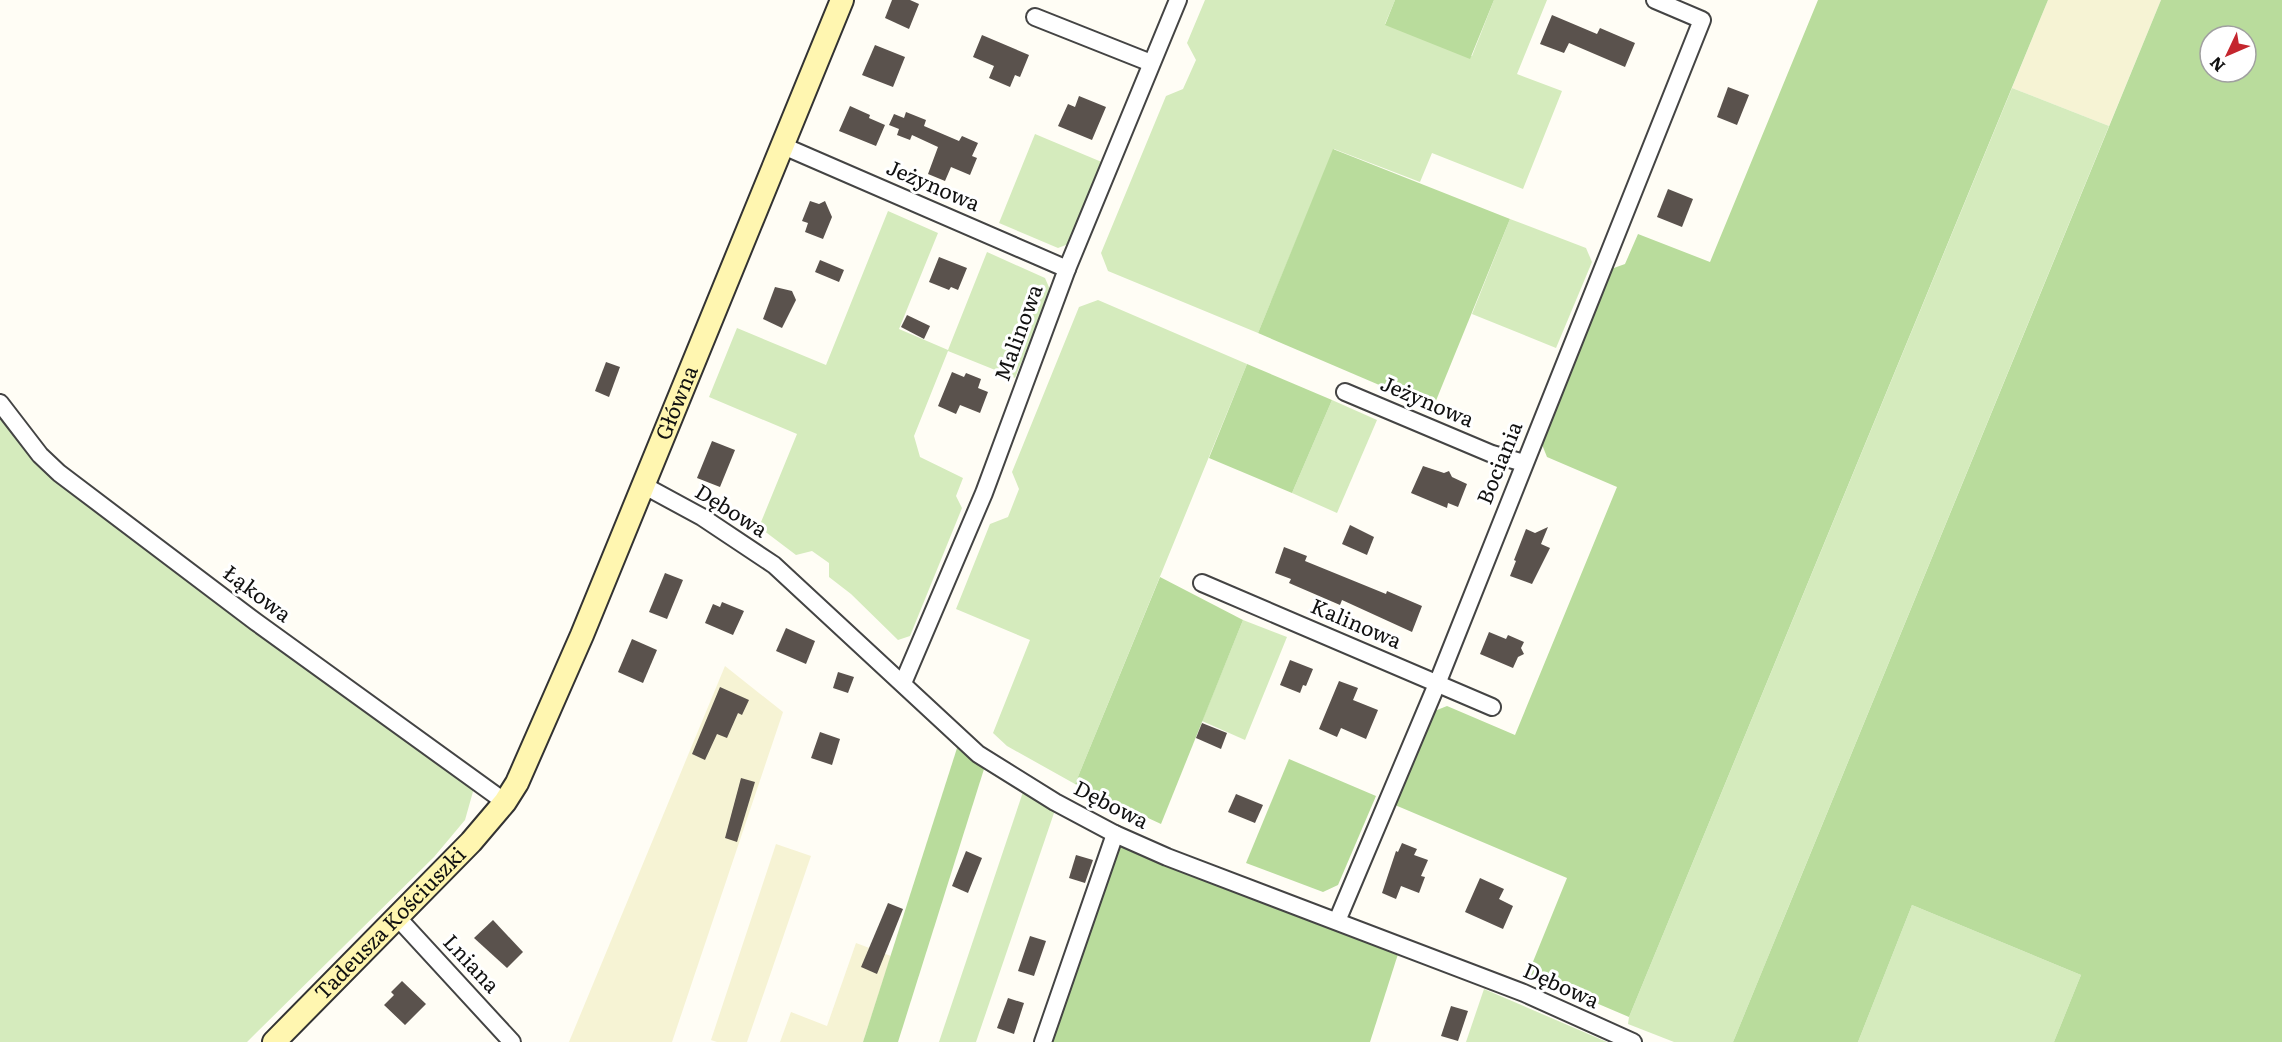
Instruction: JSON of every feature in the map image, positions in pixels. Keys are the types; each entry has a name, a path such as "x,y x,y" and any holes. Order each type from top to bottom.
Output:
{"street":[{"name":"Główna","path":"505,802 517,783 549,714 842,0"},
{"name":"Malinowa","path":"903,683 984,493 1067,269 1178,0"},
{"name":"Bociania","path":"1336,921 1437,684 1702,20 1655,0"},
{"path":"1035,17 1151,63"},
{"name":"Jeżynowa","path":"781,145 1067,269"},
{"name":"Jeżynowa","path":"1346,392 1492,454 1524,463"},
{"name":"Łąkowa","path":"0,403 40,454 59,473 256,622 505,802"},
{"name":"Dębowa","path":"643,485 702,516 774,565 978,753 1055,802 1115,834 1167,857 1524,993 1633,1042"},
{"name":"Kalinowa","path":"1202,583 1492,707"},
{"name":"Tadeusza Kościuszki","path":"274,1042 471,842 505,802"},
{"path":"1043,1042 1115,834"},
{"name":"Lniana","path":"397,917 512,1042"}],"shaded area":[{"path":"2048,0 2161,0 2109,126 2012,88"},
{"path":"725,666 783,712 672,1042 569,1042"},
{"path":"776,844 811,856 747,1042 717,1042 711,1040"},
{"path":"856,943 891,956 863,1042 780,1042 791,1012 827,1026"}],"green space":[{"path":"1205,0 1395,0 1385,24 1472,56 1494,0 1547,0 1517,74 1562,91 1523,189 1432,153 1420,182 1334,149 1258,333 1108,271 1101,253 1166,96 1183,89 1196,60 1187,43"},
{"path":"1395,0 1494,0 1470,59 1385,25"},
{"path":"1818,0 2048,0 1629,1017 1528,974 1567,878 1395,805 1432,712 1447,706 1515,735 1617,487 1547,457 1541,442 1611,269 1625,264 1638,234 1710,262"},
{"path":"2161,0 2282,0 2282,1042 2054,1042 2081,975 1912,905 1858,1042 1733,1042"},
{"path":"2012,88 2109,126 1733,1042 1674,1042 1628,1024 1629,1017"},
{"path":"1035,134 1104,163 1071,243 1058,248 999,223"},
{"path":"1333,149 1510,219 1433,408 1258,333"},
{"path":"888,211 938,233 899,329 948,350 987,252 1045,278 1051,292 1015,378 948,351 914,436 920,457 963,478 956,496 962,508 910,636 898,640 851,594 829,577 829,563 812,551 796,555 759,527 797,434 709,397 737,328 826,365"},
{"path":"1510,219 1586,248 1592,262 1556,348 1472,314"},
{"path":"1098,300 1247,364 1075,784 1007,746 993,733 1030,640 956,609 990,524 1008,517 1019,489 1012,472 1079,307"},
{"path":"1247,364 1332,400 1292,493 1209,458"},
{"path":"1332,400 1377,420 1337,513 1292,493"},
{"path":"0,408 43,465 474,788 465,820 434,857 247,1042 0,1042"},
{"path":"1160,577 1243,620 1161,824 1075,784"},
{"path":"1243,620 1287,637 1245,740 1202,721"},
{"path":"958,745 984,769 898,1042 863,1042"},
{"path":"1289,759 1376,796 1338,885 1323,892 1246,863"},
{"path":"1023,792 1055,810 976,1042 939,1042"},
{"path":"1116,843 1398,954 1370,1042 1052,1042"},
{"path":"1912,905 2081,975 2054,1042 1858,1042"},
{"path":"1484,989 1607,1042 1466,1042"}],"building":[{"path":"892,0 910,0 919,4 909,29 885,18"},
{"path":"1552,15 1597,34 1600,28 1635,43 1625,67 1569,43 1564,53 1540,44"},
{"path":"982,35 1029,55 1020,77 1015,75 1010,87 989,78 994,66 973,57"},
{"path":"875,45 905,57 893,87 862,75"},
{"path":"1728,87 1749,95 1737,125 1717,117"},
{"path":"1079,96 1106,107 1092,140 1058,126 1068,104 1075,107"},
{"path":"850,106 885,125 876,146 839,131"},
{"path":"906,112 926,120 924,126 959,141 962,136 978,143 972,156 977,158 970,175 951,167 945,181 928,174 938,147 912,135 910,140 897,135 899,129 889,125 894,114 904,118"},
{"path":"1668,189 1693,199 1682,227 1657,217"},
{"path":"810,201 819,204 825,201 832,217 823,239 805,232 808,223 802,221"},
{"path":"939,257 967,268 958,290 951,287 949,290 929,282"},
{"path":"820,260 844,270 839,282 815,272"},
{"path":"775,287 792,291 796,300 782,328 763,319"},
{"path":"907,315 930,326 924,339 901,327"},
{"path":"606,362 620,367 609,397 595,391"},
{"path":"952,372 964,377 966,373 981,379 978,388 988,392 980,413 960,405 956,414 938,406"},
{"path":"712,441 735,450 720,487 697,478"},
{"path":"1423,466 1444,473 1449,471 1452,477 1467,484 1458,507 1448,503 1447,508 1411,493"},
{"path":"1350,525 1374,537 1367,555 1342,544"},
{"path":"1548,527 1541,544 1550,548 1532,584 1510,576 1526,529 1535,533"},
{"path":"1284,547 1307,556 1305,561 1422,606 1412,632 1342,600 1340,605 1289,583 1291,579 1275,573"},
{"path":"665,573 683,580 667,619 649,612"},
{"path":"722,602 744,611 733,635 705,623 713,604 720,607"},
{"path":"786,628 815,641 806,664 776,651"},
{"path":"1489,632 1506,639 1508,635 1524,642 1521,648 1524,654 1518,657 1513,668 1480,654"},
{"path":"632,639 657,650 643,683 618,672"},
{"path":"1290,660 1313,669 1306,686 1303,685 1300,693 1280,685"},
{"path":"838,672 854,677 848,693 833,688"},
{"path":"1339,681 1358,688 1353,700 1378,710 1366,739 1341,728 1337,737 1319,729"},
{"path":"720,687 749,700 742,715 738,713 727,738 717,734 705,760 692,754"},
{"path":"1202,723 1227,733 1221,749 1196,738"},
{"path":"820,732 840,739 832,765 811,758"},
{"path":"741,778 755,782 737,842 725,838"},
{"path":"1236,794 1263,805 1255,823 1228,812"},
{"path":"1402,843 1417,849 1414,855 1428,860 1421,876 1425,877 1419,893 1401,886 1396,899 1382,893 1396,851 1398,852"},
{"path":"966,851 982,858 968,893 952,886"},
{"path":"1076,855 1093,860 1085,883 1069,878"},
{"path":"1480,878 1504,889 1499,899 1513,906 1503,929 1465,912"},
{"path":"888,903 903,909 877,974 861,967"},
{"path":"493,920 523,952 507,968 474,938"},
{"path":"1030,936 1046,941 1034,976 1018,971"},
{"path":"402,981 426,1004 405,1025 384,1005 394,995 391,992"},
{"path":"1008,998 1024,1003 1014,1034 997,1028"},
{"path":"1451,1006 1468,1011 1458,1041 1441,1036"}]}
